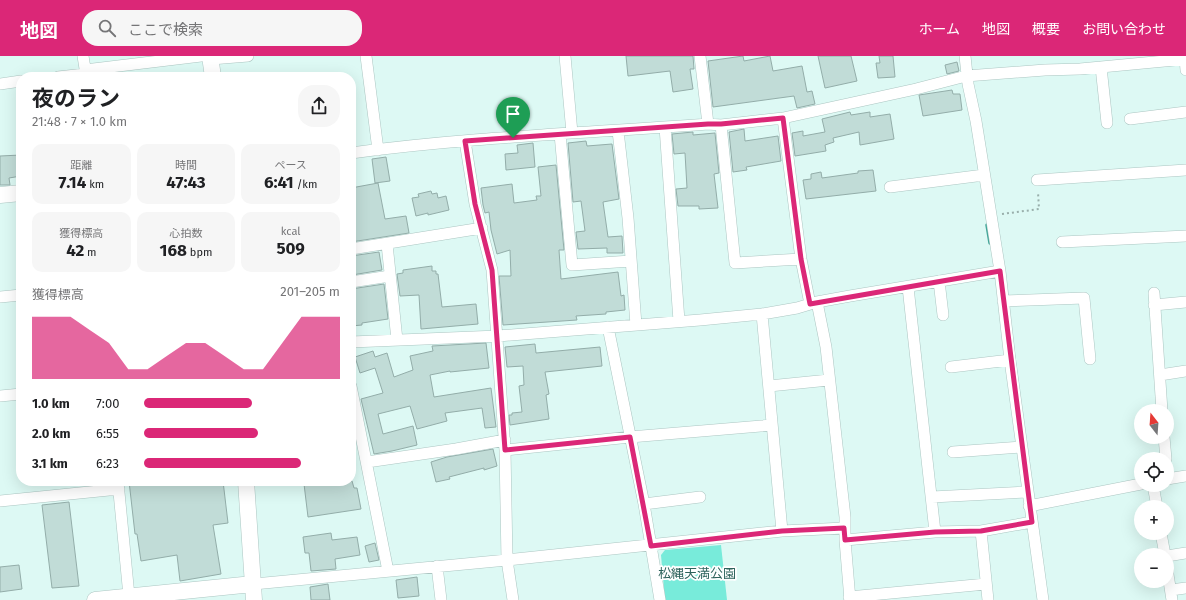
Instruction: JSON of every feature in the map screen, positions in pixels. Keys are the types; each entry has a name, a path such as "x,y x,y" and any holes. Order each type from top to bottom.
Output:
{"street":[{"path":"83,56 85,72"},
{"path":"99,72 207,57 248,56"},
{"path":"366,56 378,150"},
{"path":"565,56 572,133"},
{"path":"700,56 708,124"},
{"path":"965,56 966,76 976,121 1000,271 1010,360 1042,600"},
{"path":"207,57 212,72"},
{"path":"356,152 465,141 721,124 783,118 916,89 966,76 1101,67 1173,58 1186,63"},
{"path":"1101,67 1106,123"},
{"path":"0,84 16,82"},
{"path":"1130,120 1186,112"},
{"path":"783,118 801,259 826,347 845,517 844,528 850,599 986,584"},
{"path":"721,124 735,263 801,259"},
{"path":"665,127 679,321"},
{"path":"618,131 628,218 636,325"},
{"path":"560,134 572,265 631,261"},
{"path":"465,141 475,204 492,270 505,445 507,560 513,600"},
{"path":"1037,180 1186,170"},
{"path":"890,186 984,176"},
{"path":"0,195 16,193"},
{"path":"356,248 482,228"},
{"path":"1062,242 1186,236"},
{"path":"387,244 397,340"},
{"path":"356,342 498,336 762,314 797,308 814,303 1000,271"},
{"path":"356,281 390,276"},
{"path":"939,282 943,315"},
{"path":"908,287 935,532"},
{"path":"1154,293 1162,404"},
{"path":"0,296 16,295"},
{"path":"1003,301 1084,298 1090,359"},
{"path":"1154,305 1186,302"},
{"path":"762,314 782,531"},
{"path":"608,327 644,504 660,600"},
{"path":"951,367 1010,360"},
{"path":"1160,375 1186,371"},
{"path":"769,386 829,380"},
{"path":"0,396 16,394"},
{"path":"356,410 388,571"},
{"path":"367,462 456,449 630,437 772,425"},
{"path":"953,452 1022,446"},
{"path":"1174,478 1186,476"},
{"path":"1029,506 1134,485"},
{"path":"0,501 111,486"},
{"path":"118,486 129,596"},
{"path":"246,486 253,592"},
{"path":"932,498 1028,492"},
{"path":"644,504 700,497"},
{"path":"845,540 935,532 981,531 1032,522"},
{"path":"105,599 129,596 253,592 388,571 651,546 782,531 844,528"},
{"path":"981,531 988,600"},
{"path":"1174,555 1186,553"},
{"path":"437,566 441,600"},
{"path":"1172,595 1186,588"}],"path":[{"path":"991,216 1039,209 1037,180"}],"green space":[{"name":"松縄天満公園","path":"721,545 727,600 665,600 661,555 665,550"}],"building":[{"path":"626,56 693,56 694,69 690,69 693,89 673,92 670,71 628,76"},
{"path":"743,56 744,61 770,56 773,71 802,66 807,92 812,91 815,104 797,108 794,96 713,107 708,61"},
{"path":"818,56 851,56 857,81 825,88"},
{"path":"879,56 893,56 895,77 878,78 876,63 880,63"},
{"path":"957,62 959,71 947,74 945,65"},
{"path":"952,90 953,94 960,94 962,110 923,116 919,95"},
{"path":"850,112 851,115 870,112 870,117 890,114 894,139 860,145 859,132 833,138 834,142 825,145 826,151 795,156 792,133 803,131 803,136 825,132 822,119"},
{"path":"744,129 745,141 778,136 781,161 746,167 747,170 733,172 729,132"},
{"path":"693,132 693,135 715,133 719,173 714,174 718,208 699,209 699,206 678,206 676,189 687,188 685,153 674,154 672,134"},
{"path":"586,141 587,146 612,144 619,199 603,202 608,237 622,236 623,253 607,253 607,248 578,249 576,232 585,231 581,201 573,202 568,143"},
{"path":"533,143 535,167 506,170 505,154 518,153 517,145"},
{"path":"16,155 16,177 9,178 10,185 0,185 0,156"},
{"path":"386,157 390,181 375,183 372,159"},
{"path":"556,165 564,250 559,250 561,279 618,272 621,296 624,295 625,310 606,312 606,314 576,316 577,320 503,325 499,276 511,276 510,250 497,254 491,230 489,212 485,213 481,188 512,184 514,203 537,200 536,196 541,196 538,167"},
{"path":"873,170 876,191 806,199 803,180 811,179 811,174 821,172 822,178 858,173 858,171"},
{"path":"378,183 385,219 406,216 409,233 356,241 356,187"},
{"path":"431,191 432,194 437,193 438,198 446,196 449,210 416,216 412,198 419,197 418,194"},
{"path":"379,252 382,270 356,274 356,255"},
{"path":"432,266 432,271 436,271 436,274 438,274 442,307 476,304 478,324 421,329 419,295 400,296 397,274 403,273 403,270"},
{"path":"384,284 388,319 362,323 362,325 356,326 356,288"},
{"path":"486,343 489,368 450,371 430,375 434,397 491,388 496,427 485,428 482,408 445,413 447,421 417,429 410,406 378,414 383,434 413,426 417,445 374,454 361,399 383,393 375,368 360,373 356,357 373,351 375,357 387,353 394,377 413,370 410,356 433,351 432,346"},
{"path":"535,344 536,353 600,347 602,366 545,372 549,394 546,395 549,419 510,425 509,415 512,415 512,413 522,412 519,386 524,385 523,366 507,367 505,347"},
{"path":"493,449 497,466 449,477 450,479 436,482 431,462 447,457"},
{"path":"130,486 224,486 228,523 213,525 221,574 180,581 177,555 141,561 137,534 135,534"},
{"path":"304,486 353,486 354,488 357,488 361,509 308,517"},
{"path":"69,502 79,586 52,588 42,505"},
{"path":"331,533 332,540 357,537 360,555 335,559 336,569 311,571 309,553 305,553 303,537"},
{"path":"375,543 379,560 369,562 365,546"},
{"path":"19,565 22,589 0,592 0,567"},
{"path":"417,577 419,596 398,598 396,580"},
{"path":"328,584 330,600 311,600 310,587"}],"waterway":[{"path":"987,225 990,243"}],"route":[{"path":"783,118 801,259 810,304 1000,271 1010,360 1032,522 981,531 935,532 845,540 844,528 782,531 651,546 630,437 505,450 498,336 492,270 475,204 465,141 513,138 721,124 783,118"}]}
